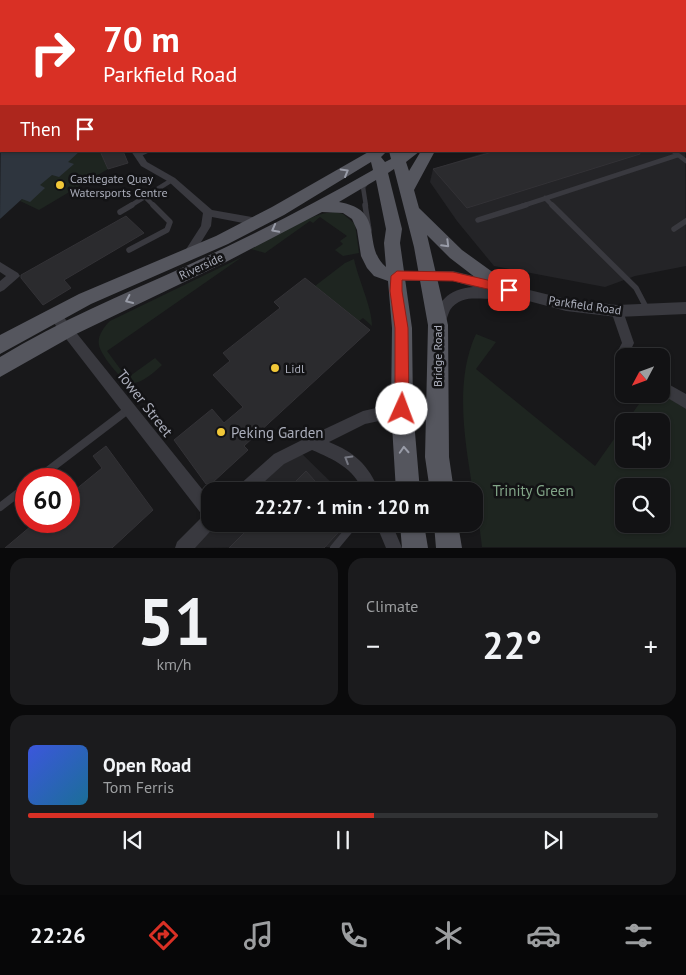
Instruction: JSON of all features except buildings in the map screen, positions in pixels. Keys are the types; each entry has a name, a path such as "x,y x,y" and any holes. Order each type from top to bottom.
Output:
{"main road":[{"path":"355,152 319,176 317,198 349,209 359,215 369,247 371,264 380,272 397,276"},
{"path":"377,152 394,229 392,243 397,276 396,291 402,328 402,409 407,482"},
{"name":"Riverside","path":"0,368 26,350 66,330 244,246 317,198 377,152"},
{"name":"Riverside","path":"0,345 54,314 186,257 258,222 381,172 398,156 410,152"},
{"path":"408,188 420,162 427,152"},
{"name":"Bridge Road","path":"398,156 408,188 438,325 437,457 441,482"},
{"path":"412,209 456,254 499,286"},
{"path":"413,532 415,548"},
{"path":"447,532 449,548"}],"street":[{"path":"140,152 144,164 172,180 208,212 225,217 258,222"},
{"path":"186,257 206,226 208,212"},
{"path":"0,266 14,276 0,287"},
{"name":"Parkfield Road","path":"397,276 453,276 499,286 566,305 617,311 686,308"},
{"path":"438,325 440,313 449,301 458,295 471,291 519,293"},
{"path":"617,311 628,343 625,348"},
{"name":"Tower Street","path":"54,314 201,501"},
{"path":"670,392 686,402"},
{"path":"252,482 279,459 310,442 363,418 402,409 437,412"},
{"path":"310,442 350,458 364,473 368,482"},
{"path":"183,548 201,530"},
{"path":"387,532 394,548"}],"lane":[{"path":"674,152 686,161"},
{"path":"478,220 678,155"},
{"path":"369,247 369,218 363,187 381,172"},
{"path":"120,212 172,180"},
{"path":"129,250 167,230 170,222 144,196"},
{"path":"545,198 636,288 648,311"},
{"path":"674,229 686,221"},
{"path":"51,468 129,409"},
{"path":"0,507 15,495"},
{"path":"334,548 347,532"}],"shaded area":[{"path":"1,152 79,152 68,162 74,164 59,177 52,175 40,185 45,188 30,202 22,199 0,219"},
{"path":"487,152 685,152 686,266 635,276 605,287 494,266 457,221 430,182 433,169"},
{"path":"297,449 331,482 260,482"},
{"path":"204,532 347,532 334,547 186,548"}],"green space":[{"name":"Castlegate Quay Watersports Centre","path":"78,152 123,152 128,163 108,169 39,210 20,201"},
{"path":"335,212 343,214 355,224 359,253 343,256 335,250 343,244 340,241 347,236 320,217 313,223 310,221 265,253 251,249 303,221 325,213"},
{"path":"242,257 107,351 121,370 124,369 130,376 155,358 162,365 148,377 135,383 127,381 117,373 103,355 99,345 100,335 110,321"},
{"path":"354,259 370,310 372,326 363,318 359,321 315,286 345,263"},
{"name":"Trinity Green","path":"476,334 496,342 476,369 595,466 615,438 615,468 670,468 670,413 633,413 640,403 670,403 670,399 686,409 686,547 482,547 480,532 483,532 483,482 472,482 463,412 465,371 469,352"}],"place":[{"name":"Castlegate Quay Watersports Centre","path":"60,185"},
{"name":"Lidl","path":"275,368"},
{"name":"Peking Garden","path":"221,432"}],"route":[{"path":"402,409 402,328 396,291 397,276 453,276 509,290"}]}
